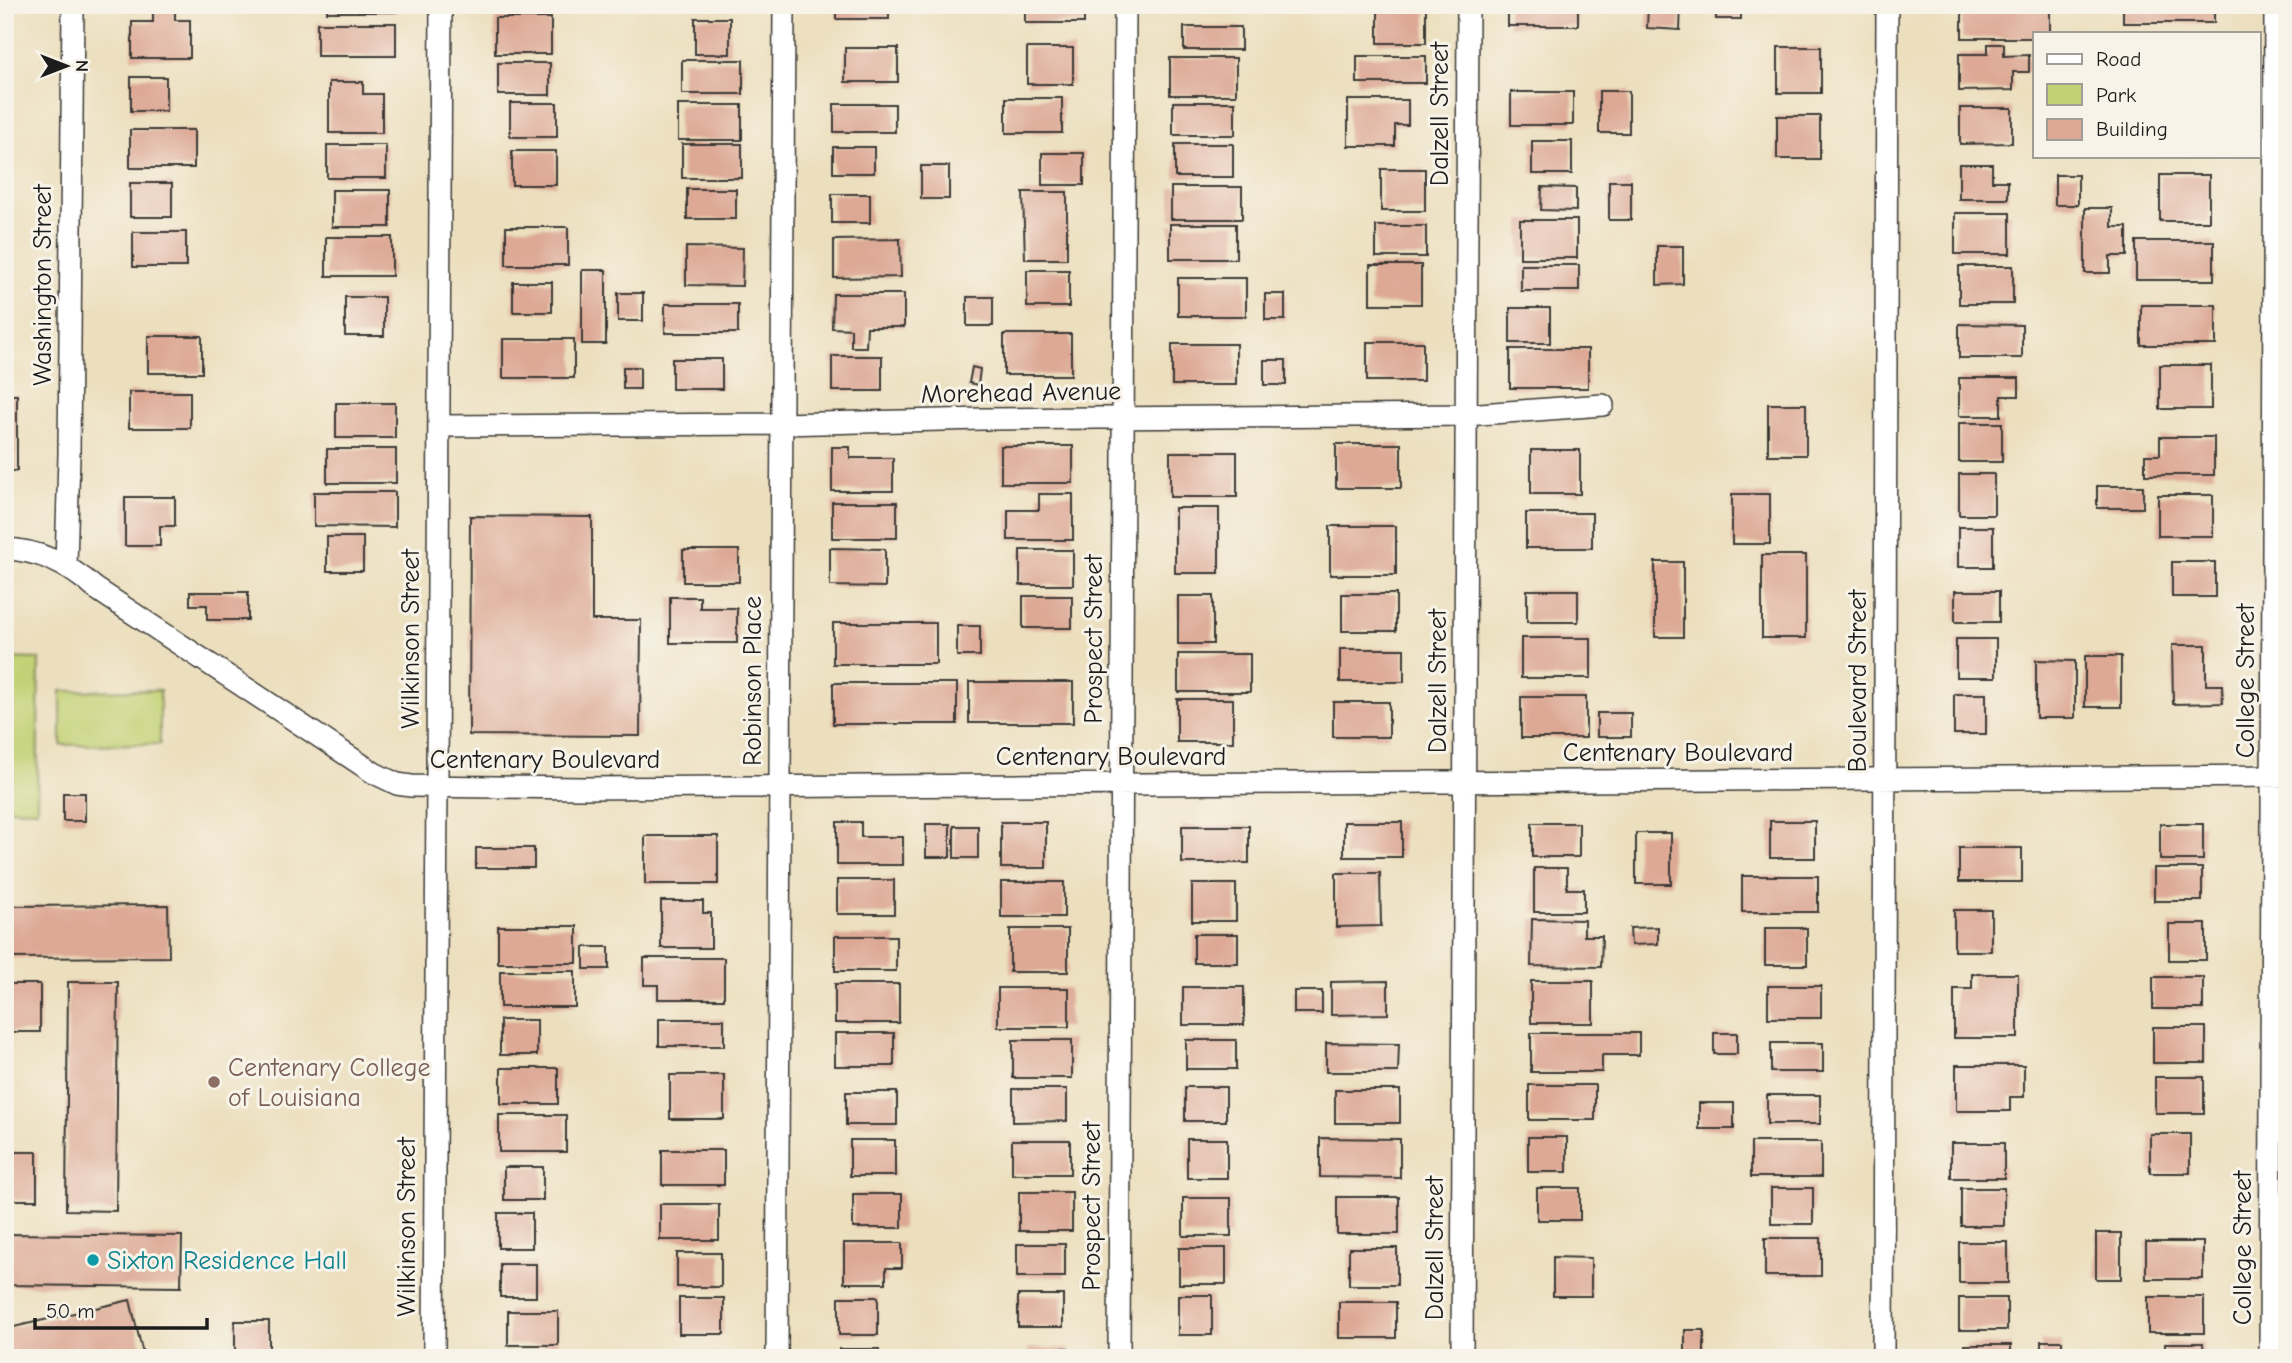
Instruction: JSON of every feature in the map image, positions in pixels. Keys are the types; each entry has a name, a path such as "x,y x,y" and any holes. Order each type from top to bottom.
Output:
{"street":[{"name":"Washington Street","path":"66,566 73,5"},
{"name":"Wilkinson Street","path":"434,1358 442,5"},
{"name":"Robinson Place","path":"777,1358 784,5"},
{"name":"Prospect Street","path":"1119,1358 1125,5"},
{"name":"Dalzell Street","path":"1462,1358 1468,5"},
{"name":"Boulevard Street","path":"1882,1358 1886,5"},
{"name":"College Street","path":"2270,1358 2280,776 2273,73 2275,5"},
{"name":"Morehead Avenue","path":"440,426 1466,415 1603,405"},
{"name":"Centenary Boulevard","path":"5,549 22,550 53,559 66,566 374,773 397,784 437,787 779,786 2280,776"}],"green space":[{"path":"5,658 39,659 37,810 5,809"},
{"path":"160,690 160,744 61,745 61,691"}],"building":[{"path":"327,5 396,5 396,12 327,12"},
{"path":"501,5 550,5 550,11 501,11"},
{"path":"836,5 889,5 889,19 836,19"},
{"path":"1025,5 1084,5 1084,23 1025,23"},
{"path":"1176,5 1244,5 1244,9 1176,9"},
{"path":"1508,5 1578,5 1578,26 1508,26"},
{"path":"1648,5 1681,5 1680,30 1647,28"},
{"path":"1716,5 1741,5 1741,19 1716,19"},
{"path":"2123,5 2214,5 2214,23 2123,23"},
{"path":"1378,6 1426,6 1426,43 1378,43"},
{"path":"153,8 175,8 175,20 190,20 190,58 132,58 132,22 153,22"},
{"path":"1962,8 2050,8 2050,32 2033,32 2033,38 1962,38"},
{"path":"495,18 551,18 551,54 495,54"},
{"path":"695,18 730,18 730,54 695,54"},
{"path":"317,23 396,23 396,56 317,56"},
{"path":"1184,27 1241,27 1241,50 1184,50"},
{"path":"1988,44 2004,44 2004,56 2029,55 2029,72 2013,72 2013,90 1959,91 1959,54 1988,54"},
{"path":"1778,47 1821,47 1821,93 1778,93"},
{"path":"845,48 898,48 898,82 845,82"},
{"path":"1027,48 1073,48 1073,84 1027,84"},
{"path":"1357,56 1426,56 1426,83 1357,83"},
{"path":"1170,58 1236,58 1236,95 1170,95"},
{"path":"682,60 743,60 743,94 682,94"},
{"path":"498,63 550,63 550,95 498,95"},
{"path":"131,77 166,77 166,111 131,111"},
{"path":"329,82 363,82 363,94 382,94 382,133 329,133"},
{"path":"1599,91 1629,91 1629,133 1599,133"},
{"path":"1511,92 1573,92 1573,125 1511,125"},
{"path":"1006,98 1062,98 1062,133 1006,133"},
{"path":"1348,100 1408,100 1408,125 1395,125 1395,146 1348,146"},
{"path":"1173,102 1235,102 1235,135 1173,135"},
{"path":"510,103 557,103 557,137 510,137"},
{"path":"834,104 895,104 895,132 834,132"},
{"path":"678,105 742,105 742,140 678,140"},
{"path":"1960,108 2012,108 2012,143 1960,144"},
{"path":"1777,116 1820,116 1820,159 1777,159"},
{"path":"130,130 194,130 194,168 130,168"},
{"path":"1532,141 1572,141 1572,174 1532,174"},
{"path":"682,144 742,144 742,178 682,178"},
{"path":"1175,144 1233,144 1233,177 1175,177"},
{"path":"327,145 386,145 386,178 327,178"},
{"path":"833,147 874,147 874,173 833,173"},
{"path":"512,151 556,151 556,185 512,185"},
{"path":"1042,153 1084,153 1084,185 1042,185"},
{"path":"1959,164 1992,164 1992,181 2008,181 2008,199 1959,199"},
{"path":"921,166 949,166 949,199 921,199"},
{"path":"1381,169 1425,169 1425,211 1381,211"},
{"path":"2055,175 2078,175 2078,205 2055,205"},
{"path":"2160,175 2209,175 2209,221 2160,221"},
{"path":"1609,181 1631,181 1631,220 1609,220"},
{"path":"130,183 172,183 172,217 130,217"},
{"path":"1171,187 1242,187 1242,219 1171,219"},
{"path":"1542,187 1576,188 1576,211 1541,210"},
{"path":"687,189 736,189 736,219 687,219"},
{"path":"332,190 390,190 390,227 332,227"},
{"path":"1023,192 1067,192 1067,259 1025,259"},
{"path":"832,194 870,194 870,223 832,223"},
{"path":"2085,208 2112,208 2112,227 2127,227 2127,256 2110,256 2110,273 2085,273"},
{"path":"1955,213 2010,213 2010,254 1955,254"},
{"path":"1520,220 1577,220 1577,258 1520,258"},
{"path":"1170,224 1236,224 1236,259 1170,259"},
{"path":"1376,226 1426,226 1426,257 1376,257"},
{"path":"506,227 568,227 568,265 506,265"},
{"path":"133,232 186,232 186,267 133,267"},
{"path":"326,237 392,237 392,276 326,276"},
{"path":"900,239 901,277 834,278 834,240"},
{"path":"2136,241 2214,241 2214,280 2136,280"},
{"path":"1657,246 1683,246 1683,284 1657,285"},
{"path":"686,247 743,248 742,286 686,285"},
{"path":"1370,265 1421,265 1421,304 1370,304"},
{"path":"1521,265 1579,265 1579,291 1521,291"},
{"path":"1959,266 2013,266 2013,304 1959,304"},
{"path":"582,270 606,270 606,344 582,344"},
{"path":"1027,270 1069,270 1069,307 1027,307"},
{"path":"1178,278 1246,278 1246,316 1178,316"},
{"path":"513,282 552,282 552,312 513,312"},
{"path":"618,293 643,293 643,321 618,321"},
{"path":"833,294 904,294 904,327 867,327 866,347 851,347 851,329 832,328"},
{"path":"1265,294 1285,294 1285,320 1265,320"},
{"path":"345,297 384,297 384,336 345,336"},
{"path":"967,297 993,297 993,326 967,326"},
{"path":"665,304 738,304 738,333 665,333"},
{"path":"2141,305 2216,305 2216,345 2141,345"},
{"path":"1510,308 1550,308 1550,343 1510,343"},
{"path":"1959,324 2022,325 2022,358 1959,358"},
{"path":"1004,334 1071,334 1071,375 1004,375"},
{"path":"148,336 202,336 202,373 148,373"},
{"path":"503,339 574,339 574,378 503,378"},
{"path":"1367,342 1423,342 1423,381 1367,381"},
{"path":"1172,344 1236,344 1236,385 1172,385"},
{"path":"1510,349 1588,349 1588,388 1510,388"},
{"path":"832,356 882,356 882,391 832,391"},
{"path":"672,359 722,359 722,389 672,389"},
{"path":"1264,360 1286,360 1286,385 1264,385"},
{"path":"2160,365 2211,365 2211,409 2160,409"},
{"path":"623,367 640,367 640,389 623,389"},
{"path":"972,367 980,369 978,385 969,383"},
{"path":"1959,378 2019,378 2019,396 2001,396 2001,416 1959,416"},
{"path":"129,392 190,392 190,428 129,428"},
{"path":"5,395 17,395 17,471 5,471"},
{"path":"336,403 395,403 395,438 336,438"},
{"path":"1768,404 1806,404 1806,455 1768,455"},
{"path":"1959,423 2002,423 2002,462 1959,462"},
{"path":"2160,437 2214,437 2214,475 2145,475 2145,455 2160,455"},
{"path":"1336,444 1401,444 1401,488 1336,488"},
{"path":"1001,446 1073,446 1073,483 1001,483"},
{"path":"832,447 850,447 850,458 893,458 893,491 832,491"},
{"path":"327,449 396,449 396,483 327,483"},
{"path":"1531,450 1580,450 1580,494 1531,494"},
{"path":"1170,452 1237,452 1237,497 1170,497"},
{"path":"1959,474 1994,474 1994,515 1959,515"},
{"path":"2097,486 2143,486 2143,508 2097,508"},
{"path":"314,492 395,492 395,527 314,526"},
{"path":"1039,494 1073,494 1073,540 1008,540 1008,510 1039,510"},
{"path":"1732,494 1770,494 1770,544 1732,544"},
{"path":"2158,495 2213,495 2213,536 2158,536"},
{"path":"125,497 175,497 175,526 160,526 160,546 125,546"},
{"path":"832,502 897,502 897,538 832,538"},
{"path":"1175,508 1219,508 1219,573 1175,573"},
{"path":"1526,513 1592,513 1592,548 1526,548"},
{"path":"470,516 592,517 592,620 641,620 640,736 469,735"},
{"path":"1330,526 1396,526 1396,575 1330,575"},
{"path":"1958,527 1993,527 1993,567 1958,567"},
{"path":"327,537 363,537 363,571 327,571"},
{"path":"830,548 885,549 885,587 830,586"},
{"path":"683,550 739,550 739,582 683,582"},
{"path":"1020,550 1073,550 1073,585 1020,585"},
{"path":"1762,555 1806,555 1806,638 1762,638"},
{"path":"1655,562 1683,562 1683,637 1655,637"},
{"path":"2172,562 2215,562 2215,597 2172,597"},
{"path":"1527,590 1578,590 1578,622 1527,622"},
{"path":"1955,591 1999,591 1999,622 1955,622"},
{"path":"190,592 248,592 248,620 207,620 207,605 190,605"},
{"path":"1342,594 1396,594 1396,631 1342,631"},
{"path":"1023,596 1072,596 1072,628 1023,628"},
{"path":"1178,596 1213,596 1213,644 1178,644"},
{"path":"670,597 700,597 700,608 737,608 737,643 670,643"},
{"path":"833,623 936,623 936,664 833,664"},
{"path":"957,626 980,626 980,656 957,656"},
{"path":"1521,638 1591,638 1591,678 1521,678"},
{"path":"1956,639 1996,639 1996,677 1956,677"},
{"path":"2172,645 2206,645 2206,685 2222,685 2223,703 2173,704"},
{"path":"1340,649 1404,649 1404,682 1340,682"},
{"path":"1178,654 1250,654 1250,692 1178,692"},
{"path":"2085,656 2121,656 2121,707 2085,707"},
{"path":"2036,660 2075,661 2075,718 2036,718"},
{"path":"969,682 1073,682 1073,723 969,723"},
{"path":"833,683 957,683 957,724 833,724"},
{"path":"1954,694 1986,694 1986,734 1954,734"},
{"path":"1521,697 1586,697 1586,738 1521,738"},
{"path":"1177,699 1233,699 1233,742 1177,742"},
{"path":"1333,702 1389,702 1389,737 1333,737"},
{"path":"1597,713 1631,713 1631,737 1597,737"},
{"path":"63,793 85,793 85,821 63,821"},
{"path":"1770,821 1815,821 1815,858 1770,858"},
{"path":"837,822 861,822 861,837 903,837 903,865 837,865"},
{"path":"1001,822 1046,822 1046,868 1001,868"},
{"path":"1344,822 1402,822 1402,857 1344,857"},
{"path":"1532,823 1579,823 1579,857 1532,857"},
{"path":"926,824 950,824 950,857 926,857"},
{"path":"2160,824 2203,824 2203,860 2160,860"},
{"path":"954,826 978,826 978,858 954,858"},
{"path":"1182,826 1249,826 1249,863 1182,863"},
{"path":"1636,833 1671,833 1671,884 1636,884"},
{"path":"645,836 718,836 718,884 645,884"},
{"path":"476,848 534,848 534,868 476,868"},
{"path":"1959,848 2022,848 2022,882 1959,882"},
{"path":"1534,868 1567,868 1567,889 1584,889 1584,912 1534,912"},
{"path":"2154,868 2202,868 2202,901 2154,901"},
{"path":"1336,873 1380,873 1381,926 1336,927"},
{"path":"1742,876 1818,876 1818,912 1742,912"},
{"path":"837,880 894,880 894,914 837,914"},
{"path":"1001,882 1064,882 1064,917 1001,917"},
{"path":"1192,884 1236,884 1236,921 1192,921"},
{"path":"661,901 703,901 703,913 711,913 711,948 661,948"},
{"path":"168,905 169,957 5,958 5,906"},
{"path":"1954,910 1991,910 1991,951 1954,951"},
{"path":"1532,919 1584,920 1584,936 1602,936 1601,967 1531,966"},
{"path":"2169,924 2206,924 2206,960 2169,960"},
{"path":"498,926 577,926 577,963 498,963"},
{"path":"1658,927 1658,944 1631,945 1630,928"},
{"path":"1765,928 1807,928 1807,965 1765,965"},
{"path":"1010,929 1068,929 1068,972 1010,972"},
{"path":"1194,934 1238,934 1238,963 1194,963"},
{"path":"835,936 896,936 896,971 835,971"},
{"path":"584,947 609,947 609,969 584,969"},
{"path":"644,958 724,958 724,999 658,999 658,985 644,985"},
{"path":"500,971 575,971 575,1007 500,1007"},
{"path":"1972,974 2018,974 2018,1038 1954,1038 1954,989 1972,989"},
{"path":"2153,977 2203,977 2203,1009 2153,1009"},
{"path":"1388,981 1388,1014 1331,1015 1331,982"},
{"path":"1531,981 1593,981 1593,1023 1531,1023"},
{"path":"68,982 118,982 116,1211 66,1210"},
{"path":"5,984 40,984 40,1032 5,1032"},
{"path":"835,984 899,984 899,1023 835,1023"},
{"path":"1768,986 1821,986 1821,1018 1768,1018"},
{"path":"1183,987 1244,987 1244,1025 1183,1025"},
{"path":"998,988 1069,988 1069,1027 998,1027"},
{"path":"1294,991 1322,991 1322,1013 1294,1013"},
{"path":"659,1019 724,1019 724,1046 659,1046"},
{"path":"500,1020 537,1020 537,1055 500,1055"},
{"path":"2153,1027 2206,1027 2206,1063 2153,1063"},
{"path":"835,1033 894,1033 894,1066 835,1066"},
{"path":"1531,1033 1639,1033 1639,1055 1602,1055 1602,1072 1531,1072"},
{"path":"1714,1033 1737,1033 1737,1054 1714,1054"},
{"path":"1013,1040 1072,1040 1072,1078 1013,1078"},
{"path":"1186,1040 1236,1040 1236,1069 1186,1069"},
{"path":"1326,1043 1399,1044 1398,1072 1326,1072"},
{"path":"1771,1043 1823,1043 1823,1072 1771,1072"},
{"path":"1956,1065 2024,1065 2024,1097 2010,1097 2010,1111 1956,1111"},
{"path":"501,1068 558,1068 558,1104 501,1104"},
{"path":"670,1075 724,1075 724,1119 670,1119"},
{"path":"2155,1077 2204,1077 2204,1113 2155,1113"},
{"path":"1529,1085 1595,1085 1595,1120 1529,1120"},
{"path":"1185,1087 1226,1087 1226,1121 1185,1121"},
{"path":"1013,1089 1067,1089 1067,1121 1013,1122"},
{"path":"1335,1090 1400,1090 1400,1123 1335,1123"},
{"path":"846,1092 897,1092 897,1125 846,1125"},
{"path":"1767,1095 1820,1095 1820,1124 1767,1124"},
{"path":"1699,1103 1734,1103 1734,1129 1699,1129"},
{"path":"499,1115 566,1115 566,1152 499,1152"},
{"path":"2150,1134 2190,1134 2190,1173 2150,1173"},
{"path":"1528,1137 1567,1137 1567,1172 1528,1172"},
{"path":"1320,1138 1400,1139 1400,1178 1320,1177"},
{"path":"1187,1139 1227,1139 1227,1178 1187,1178"},
{"path":"850,1140 895,1140 895,1176 850,1176"},
{"path":"1012,1140 1070,1140 1070,1174 1012,1174"},
{"path":"1751,1142 1821,1142 1821,1177 1751,1177"},
{"path":"1951,1143 2004,1143 2004,1178 1951,1178"},
{"path":"662,1150 724,1150 724,1185 662,1185"},
{"path":"5,1152 37,1152 37,1200 5,1200"},
{"path":"504,1167 543,1167 543,1200 504,1200"},
{"path":"1537,1188 1580,1188 1580,1220 1537,1220"},
{"path":"1771,1188 1813,1188 1813,1224 1771,1224"},
{"path":"1961,1188 2004,1188 2004,1226 1961,1226"},
{"path":"1019,1192 1072,1192 1072,1231 1019,1231"},
{"path":"853,1194 902,1194 902,1228 853,1228"},
{"path":"1337,1197 1399,1197 1399,1234 1337,1234"},
{"path":"1183,1198 1231,1198 1231,1236 1183,1236"},
{"path":"660,1204 719,1204 719,1240 660,1240"},
{"path":"498,1213 532,1213 532,1248 498,1248"},
{"path":"2096,1233 2121,1233 2121,1279 2096,1279"},
{"name":"Sixton Residence Hall","path":"5,1234 182,1236 181,1287 5,1285"},
{"path":"1765,1238 1821,1238 1821,1276 1765,1276"},
{"path":"1959,1242 2008,1242 2008,1283 1959,1283"},
{"path":"2146,1242 2203,1242 2203,1279 2146,1279"},
{"path":"844,1243 902,1243 902,1268 886,1268 886,1283 844,1283"},
{"path":"1017,1244 1065,1244 1065,1277 1017,1277"},
{"path":"1179,1248 1226,1248 1226,1284 1179,1284"},
{"path":"1349,1248 1397,1248 1397,1285 1349,1285"},
{"path":"677,1253 721,1253 721,1287 677,1287"},
{"path":"1553,1257 1591,1258 1591,1296 1553,1296"},
{"path":"500,1264 536,1264 536,1297 500,1297"},
{"path":"1018,1295 1063,1295 1063,1327 1018,1327"},
{"path":"1178,1295 1212,1295 1212,1335 1178,1335"},
{"path":"839,1297 878,1297 878,1335 839,1335"},
{"path":"2148,1297 2204,1297 2204,1333 2148,1333"},
{"path":"679,1298 724,1298 724,1334 679,1334"},
{"path":"1959,1298 2007,1298 2007,1330 1959,1330"},
{"path":"130,1300 144,1358 5,1358 5,1329"},
{"path":"1339,1302 1396,1302 1396,1338 1339,1338"},
{"path":"508,1311 558,1311 558,1345 508,1345"},
{"path":"235,1321 269,1321 269,1358 235,1358"},
{"path":"1685,1330 1704,1330 1704,1358 1685,1358"},
{"path":"2041,1341 2062,1341 2062,1358 2041,1358"},
{"path":"2165,1343 2203,1343 2204,1358 2165,1358"},
{"path":"1965,1345 2011,1345 2011,1358 1965,1358"},
{"path":"1028,1348 1068,1348 1068,1358 1028,1358"},
{"path":"839,1349 879,1349 879,1358 839,1358"},
{"path":"682,1353 721,1353 721,1358 682,1358"},
{"path":"1177,1353 1222,1354 1222,1358 1177,1358"},
{"path":"1764,1353 1820,1353 1820,1358 1764,1358"},
{"path":"1337,1354 1398,1354 1398,1358 1337,1358"}],"place":[{"name":"Centenary College of Louisiana","path":"214,1082"},
{"name":"Sixton Residence Hall","path":"93,1260"}]}
